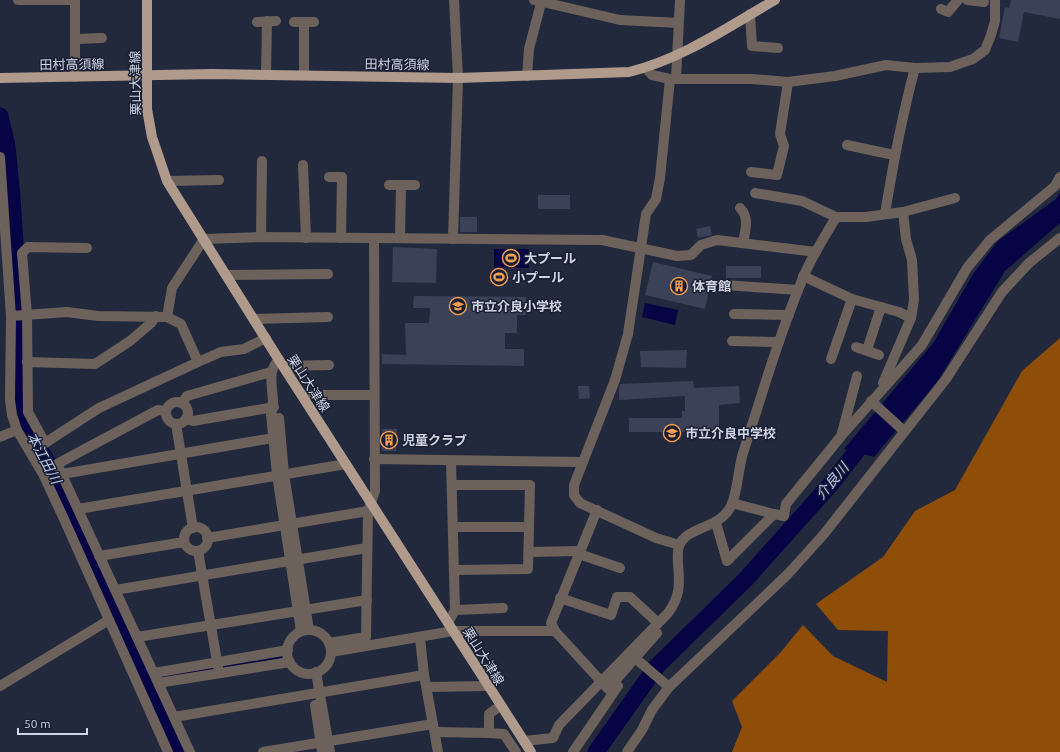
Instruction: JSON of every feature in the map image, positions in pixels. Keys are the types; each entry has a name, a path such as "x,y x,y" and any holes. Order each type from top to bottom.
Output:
{"main road":[{"name":"栗山大津線","path":"147,0 147,109 152,137 167,181 346,464 369,507 451,627 500,706 532,752"},
{"name":"田村高須線","path":"0,78 266,74 458,78 608,74 646,68 677,56 775,0"}],"street":[{"path":"18,0 76,0 75,77"},
{"path":"453,239 458,78 454,0"},
{"path":"679,545 656,538 597,510 580,504 574,495 574,485 615,380 628,334 646,214 656,199 660,178 677,56 680,0"},
{"path":"941,9 948,12 958,0"},
{"path":"967,0 984,2"},
{"path":"646,68 652,75 673,79 752,79 788,82 835,76 886,65 915,68 950,67 973,59 985,50 992,35 995,21 995,0"},
{"path":"527,76 529,49 538,2 620,20 678,23"},
{"path":"750,14 752,46 778,48"},
{"path":"266,21 266,74"},
{"path":"304,22 304,75"},
{"path":"76,39 102,38"},
{"path":"885,214 894,155 905,103 915,68"},
{"path":"751,172 777,175 784,146 780,134 788,82"},
{"path":"847,145 894,155"},
{"path":"0,157 11,316 10,400 12,415 17,430 43,474 168,752"},
{"path":"261,237 262,160"},
{"path":"303,165 306,238"},
{"path":"329,177 342,177 341,238"},
{"path":"732,503 784,516 786,504 842,435 922,345 967,268 990,240 1055,186 1060,177"},
{"path":"167,181 219,180"},
{"path":"389,185 415,184"},
{"path":"400,238 401,185"},
{"path":"756,193 802,201 836,217 866,217 903,212 955,198"},
{"path":"740,208 744,212 746,219 743,243"},
{"path":"874,398 892,366 911,318 914,300 912,260 906,239 903,212"},
{"path":"524,741 553,738 560,725 668,613 676,602 680,586 678,556 679,545 686,537 695,531 716,523 726,515 732,503 740,461 778,342 803,276 836,217"},
{"path":"167,317 172,288 204,238 261,237 602,240 677,256 691,255 701,245 717,240 816,252"},
{"path":"330,647 366,637 369,507 375,491 374,238"},
{"path":"627,752 642,730 666,685 788,574 824,534 902,428 946,379 1002,292 1028,263 1060,238"},
{"path":"87,248 28,247 22,253 27,315 28,412 46,443 99,408 221,352 244,349 266,338"},
{"path":"226,275 328,274"},
{"path":"803,276 852,298 911,318"},
{"path":"724,285 798,290"},
{"path":"831,359 852,298"},
{"path":"867,350 881,307"},
{"path":"11,316 67,312 98,316 167,317 181,324 198,362"},
{"path":"734,314 789,316"},
{"path":"28,362 95,364 130,341 151,323 156,316"},
{"path":"254,319 328,317"},
{"path":"732,341 778,342"},
{"path":"856,347 879,355"},
{"path":"0,363 11,360"},
{"path":"305,631 295,560 280,475 277,438 271,414 274,407 271,372 274,364 281,363 329,365"},
{"path":"182,403 188,396 271,372"},
{"path":"842,435 857,376"},
{"path":"302,395 374,395"},
{"path":"874,398 902,428"},
{"path":"176,424 183,422 186,419 187,409 182,403 179,402 171,403 166,411 167,418 176,424 193,528"},
{"path":"186,419 193,421 274,407"},
{"path":"166,411 158,410 57,464 190,752"},
{"path":"0,437 17,430"},
{"path":"62,474 277,438"},
{"path":"374,460 582,462"},
{"path":"451,461 455,610 451,627"},
{"path":"78,509 346,464"},
{"path":"452,484 530,485 528,569 454,570"},
{"path":"207,538 289,524 369,507"},
{"path":"597,510 551,623 555,631 608,689 638,661"},
{"path":"716,523 727,561 774,514"},
{"path":"453,527 529,527"},
{"path":"193,528 202,530 207,538"},
{"path":"193,528 185,535 184,542 188,548 198,551"},
{"path":"198,551 204,547 207,538"},
{"path":"99,556 184,542"},
{"path":"116,590 367,548"},
{"path":"198,551 218,667"},
{"path":"529,552 579,552 620,568"},
{"path":"560,598 611,615 617,596 630,597 658,623"},
{"path":"137,637 302,609 367,600"},
{"path":"455,610 503,608"},
{"path":"573,752 610,697 670,618 668,613"},
{"path":"0,686 109,620"},
{"path":"330,647 420,638 451,627 555,631"},
{"path":"305,631 321,633 330,647 327,665 313,673 298,670 290,662 288,650 292,639 305,631"},
{"path":"420,638 424,675 438,752"},
{"path":"158,683 288,650"},
{"path":"638,661 666,685"},
{"path":"154,673 290,662"},
{"path":"313,673 325,747"},
{"path":"174,717 424,675"},
{"path":"426,687 488,686"},
{"path":"489,733 489,714 500,706"},
{"path":"263,752 325,747 434,728 504,734 516,752"}],"shaded area":[{"path":"1060,193 1060,223 1005,271 937,382 874,457 844,449 934,342 973,274 998,241 1056,199"},
{"name":"大プール","path":"494,249 529,249 529,268 494,267"},
{"path":"645,303 678,310 675,325 642,317"},
{"path":"1060,338 1060,752 732,752 742,727 732,701 780,653 803,625 833,656 887,682 888,631 838,630 816,604 883,557 915,511 955,490 1022,371"}],"building":[{"path":"1011,0 1060,0 1060,19 1024,12 1018,42 999,38 1005,7 1009,8"},
{"path":"538,195 570,195 570,209 538,209"},
{"path":"460,217 477,217 477,232 460,232"},
{"path":"710,226 712,235 698,238 696,229"},
{"path":"393,247 437,249 436,283 392,282"},
{"name":"体育館","path":"653,262 712,276 705,309 645,295"},
{"path":"726,266 761,266 761,278 726,278"},
{"path":"414,296 526,297 526,315 517,315 517,333 505,333 505,349 524,349 524,366 382,364 382,354 406,355 405,323 429,323 430,308 413,308"},
{"path":"687,350 686,368 641,367 640,351"},
{"path":"693,381 694,388 739,386 740,403 719,405 719,432 629,432 629,418 682,418 682,411 685,411 685,396 619,400 620,384"},
{"path":"578,386 589,386 590,398 579,399"},
{"name":"児童クラブ","path":"382,429 397,429 396,451 382,451"}],"waterway":[{"name":"本江田川","path":"0,116 7,146 12,197 19,301 21,406 30,436 48,463 72,520 111,600 179,752"},
{"name":"介良川","path":"596,752 657,666 746,579 830,485 870,434"},
{"path":"159,678 283,656"},
{"name":"本江田川","path":"146,680 153,679"}],"place":[{"name":"大プール","path":"511,258"},
{"name":"小プール","path":"499,277"},
{"name":"体育館","path":"679,286"},
{"name":"市立介良小学校","path":"458,306"},
{"name":"市立介良中学校","path":"672,433"},
{"name":"児童クラブ","path":"389,440"}]}
